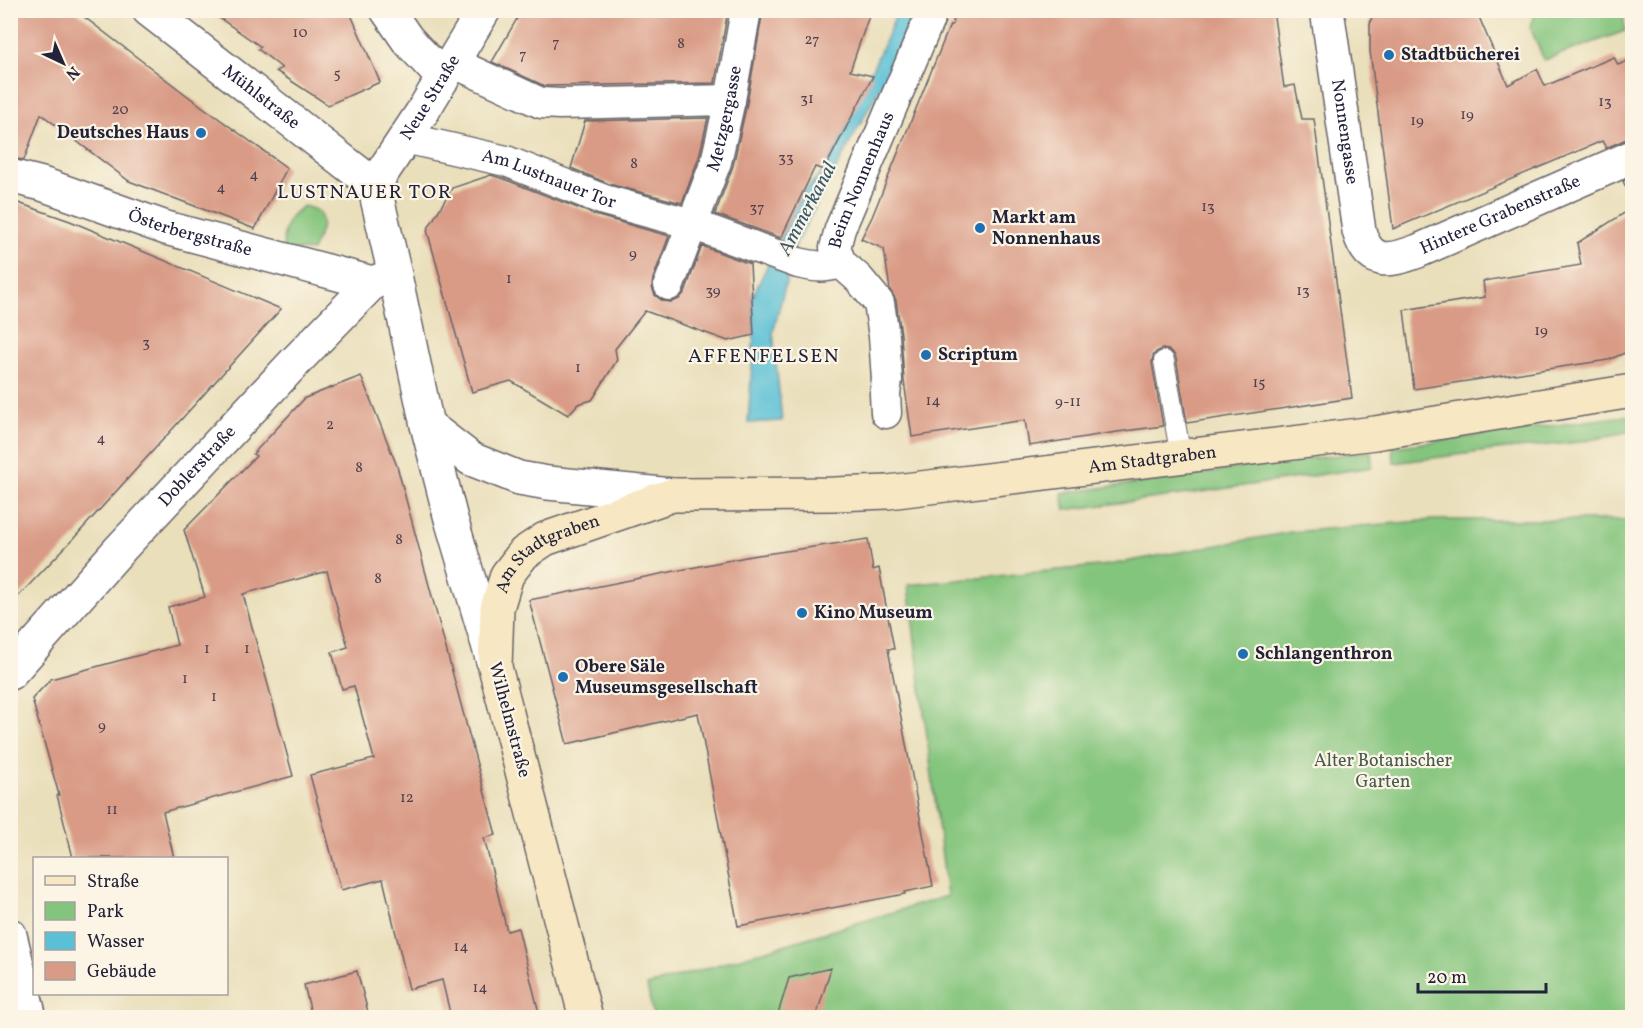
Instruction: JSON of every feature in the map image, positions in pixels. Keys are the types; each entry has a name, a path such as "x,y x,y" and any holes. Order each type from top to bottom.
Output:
{"main road":[{"name":"Am Stadtgraben","path":"495,667 497,608 501,590 507,575 524,553 545,539 672,495 888,492 1375,433 1632,392"},
{"name":"Wilhelmstraße","path":"495,667 586,1017"}],"street":[{"name":"Mühlstraße","path":"149,10 374,185"},
{"path":"387,10 407,39 447,70 541,103 730,100"},
{"name":"Neue Straße","path":"374,185 484,10"},
{"name":"Metzgergasse","path":"669,285 716,162 746,10"},
{"name":"Beim Nonnenhaus","path":"886,413 884,336 879,303 860,279 841,263 835,248 840,229 933,10"},
{"name":"Nonnengasse","path":"1327,10 1359,231 1367,251"},
{"name":"Am Lustnauer Tor","path":"405,138 506,161 604,200 692,224"},
{"name":"Hintere Grabenstraße","path":"1367,251 1387,259 1399,258 1632,157"},
{"name":"Österbergstraße","path":"10,176 42,184 166,228 384,279"},
{"path":"374,185 384,279 427,425"},
{"path":"692,224 812,267 826,267 841,263"},
{"name":"Doblerstraße","path":"10,673 121,548 295,362 384,279"},
{"name":"Am Stadtgraben","path":"427,425 471,459 519,478 672,495"},
{"name":"Wilhelmstraße","path":"427,425 457,539 495,667"},
{"path":"10,935 30,1017"}],"lane":[{"path":"1164,361 1181,458"}],"green space":[{"path":"1623,10 1625,31 1544,60 1530,27 1535,11"},
{"path":"304,206 318,212 322,221 312,251 284,249 283,242 287,224"},
{"path":"1632,415 1632,431 1580,442 1394,463 1393,447"},
{"path":"1371,451 1372,467 1181,495 1065,510 1062,493 1257,465"},
{"name":"Alter Botanischer Garten","path":"1433,520 1632,520 1632,1017 654,1018 647,986 947,896 908,585 1108,565 1291,532"}],"water":[{"name":"Ammerkanal","path":"898,11 914,11 887,74 796,243 773,332 782,421 748,423 754,335 752,298 800,197 824,170 844,133"}],"building":[{"path":"10,10 75,10 287,168 255,229 129,181 41,114 24,160 10,158"},
{"path":"208,10 349,10 380,82 328,105 276,71 282,68 258,49 261,47"},
{"path":"522,10 728,10 715,83 545,86 492,62"},
{"path":"763,10 871,10 850,71 873,76 824,170 815,167 781,238 715,214 733,166 747,103"},
{"path":"957,10 1273,10 1284,87 1295,85 1302,119 1314,119 1352,398 1187,423 1176,358 1173,353 1162,349 1153,356 1152,363 1163,426 1029,446 1025,420 912,437 896,300 890,290 884,249 861,239"},
{"path":"1373,10 1476,10 1508,85 1537,69 1545,86 1614,57 1618,65 1632,59 1632,139 1606,148 1602,141 1393,229 1370,51 1370,25"},
{"path":"708,118 699,157 682,203 609,184 571,168 585,121"},
{"path":"491,175 598,216 669,236 652,287 655,295 663,301 671,302 679,299 685,292 702,246 750,264 754,335 728,341 645,311 615,349 617,360 592,400 578,404 568,415 511,381 472,392 427,230 452,188"},
{"path":"1632,177 1632,200 1623,181"},
{"path":"10,200 70,221 281,309 75,537 10,605"},
{"path":"1632,208 1632,350 1608,360 1414,389 1404,310 1485,297 1483,281 1581,265 1577,243"},
{"path":"361,376 397,466 496,835 484,838 507,931 518,928 540,1017 451,1017 442,980 409,989 383,879 341,890 310,775 374,759 354,686 342,689 332,652 348,647 327,571 243,594 293,776 163,812 174,857 73,857 57,795 59,795 32,699 51,679 177,645 168,607 205,597 184,530 256,456 253,454 305,398"},
{"path":"868,539 873,570 879,568 894,649 888,649 933,886 905,892 905,894 738,926 698,713 567,744 529,600 751,556"},
{"path":"831,968 816,1017 777,1017 789,978"},
{"path":"357,971 368,1012 349,1017 312,1017 304,985"}],"place":[{"name":"Stadtbücherei","path":"1389,55"},
{"name":"Deutsches Haus","path":"201,133"},
{"name":"Markt am Nonnenhaus","path":"980,228"},
{"name":"Scriptum","path":"926,355"},
{"name":"Kino Museum","path":"802,613"},
{"name":"Schlangenthron","path":"1243,654"},
{"name":"Obere Säle Museumsgesellschaft","path":"563,677"}],"district":[{"name":"LUSTNAUER TOR","path":"365,193"},
{"name":"AFFENFELSEN","path":"764,357"}]}
